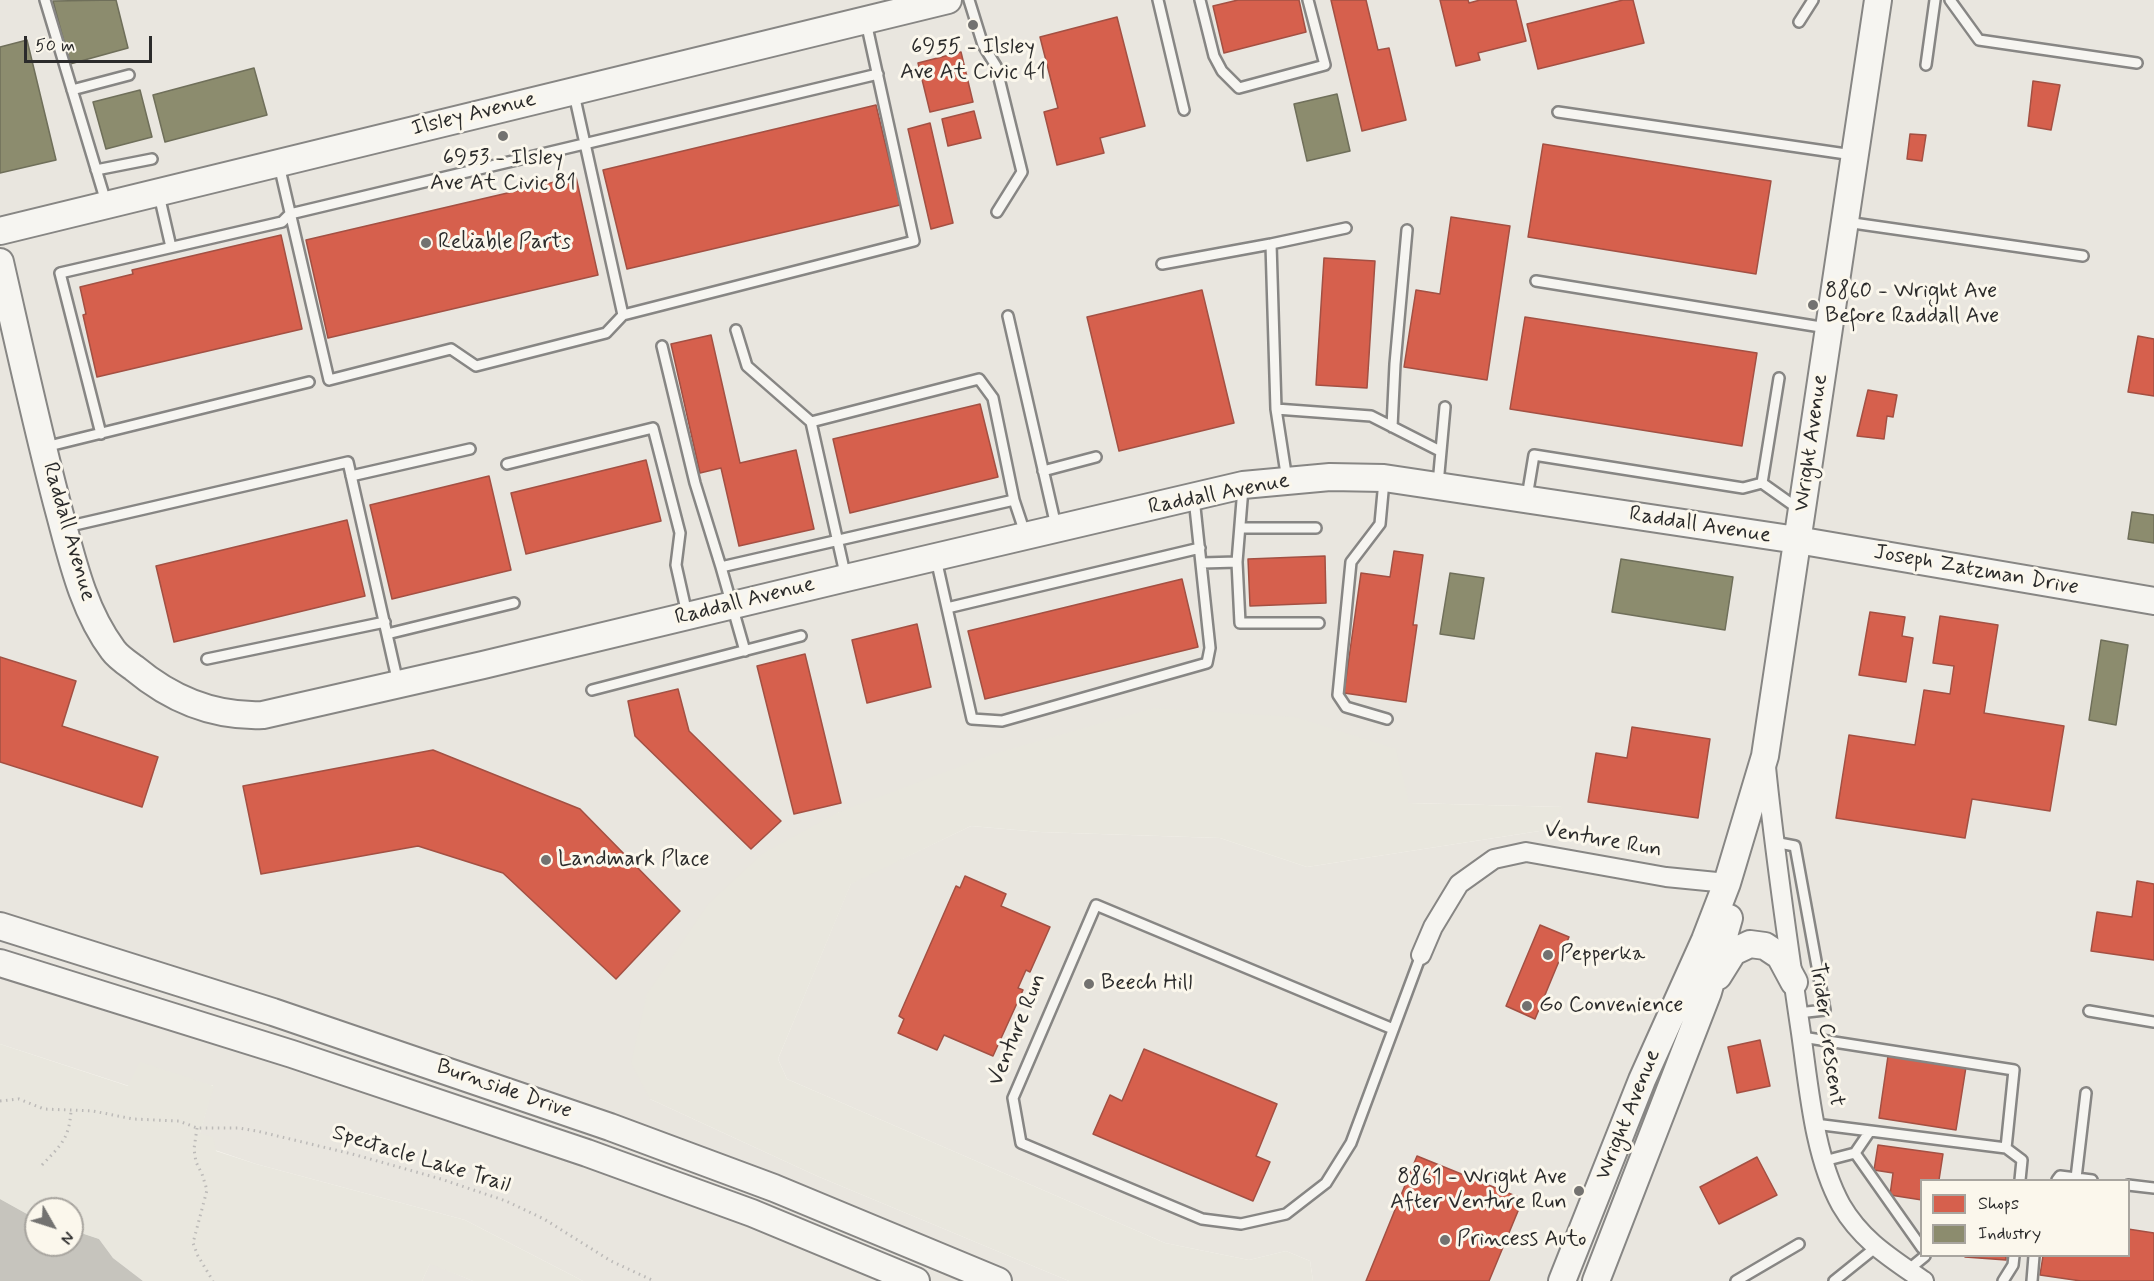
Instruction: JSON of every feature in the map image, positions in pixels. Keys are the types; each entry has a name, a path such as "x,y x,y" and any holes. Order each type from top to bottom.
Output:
{"main road":[{"name":"Ilsley Avenue","path":"0,231 948,0"},
{"name":"Wright Avenue","path":"1562,1281 1642,1080 1705,940 1727,883 1765,756 1878,0"},
{"name":"Raddall Avenue","path":"0,262 63,527 75,572 96,625 115,652 149,681 184,701 206,709 243,716 264,715 1243,485 1287,480 1330,477 1384,478 1797,540"},
{"name":"Joseph Zatzman Drive","path":"1797,540 2154,601"},
{"name":"Wright Avenue","path":"1596,1281 1708,992 1732,906 1727,883"},
{"name":"Burnside Drive","path":"0,926 273,1012 610,1127 774,1188 998,1281"},
{"path":"1708,992 1733,952 1750,944 1765,946 1780,956 1794,982"},
{"name":"Burnside Drive","path":"0,963 281,1050 586,1153 752,1213 916,1281"},
{"path":"1642,1080 1653,1094 1657,1123"}],"street":[{"name":"Trider Crescent","path":"1765,756 1774,842 1798,1013 1815,1124 1824,1161 1841,1204 1855,1226 1875,1248 1924,1281"},
{"name":"Venture Run","path":"1421,955 1433,927 1459,884 1494,859 1526,852 1666,877 1727,883"}],"lane":[{"path":"45,0 107,205"},
{"path":"969,0 984,45 996,66 1022,172 997,212"},
{"path":"1158,0 1184,110"},
{"path":"1200,0 1214,56 1222,71 1239,88 1325,65 1308,0"},
{"path":"1799,22 1813,0"},
{"path":"1926,65 1935,0"},
{"path":"1950,0 1979,40 2137,63"},
{"path":"278,163 329,380 451,349 476,366 606,333 623,315 914,241 866,20"},
{"path":"101,434 60,273 282,222 290,214 878,74"},
{"path":"72,90 129,75"},
{"path":"574,91 623,315"},
{"path":"1558,112 1856,155"},
{"path":"96,170 152,159"},
{"path":"159,192 171,247"},
{"path":"1846,222 2084,256"},
{"path":"1161,264 1346,228"},
{"path":"1392,427 1407,230"},
{"path":"1271,244 1276,409 1287,480"},
{"path":"1536,281 1829,328"},
{"path":"1008,316 1057,529"},
{"path":"735,330 747,366 811,422 846,578"},
{"path":"662,346 695,483 722,567 745,651"},
{"path":"1762,483 1779,378"},
{"path":"811,422 979,379 993,398 1014,500 1026,536"},
{"path":"43,447 309,382"},
{"path":"1438,486 1445,407"},
{"path":"1276,409 1371,416 1440,451"},
{"path":"507,464 653,428 680,533 676,565 687,617"},
{"path":"351,476 470,449"},
{"path":"1527,500 1534,456 1743,488 1762,483"},
{"path":"1043,471 1096,457"},
{"path":"63,527 348,462 398,684"},
{"path":"1384,478 1380,524 1351,562 1338,695 1346,707 1387,719"},
{"path":"1762,483 1802,512"},
{"path":"1243,485 1238,562 1240,624 1319,623"},
{"path":"935,556 972,719 1002,721 1207,663 1210,648 1194,498"},
{"path":"722,567 1014,500"},
{"path":"1240,528 1316,528"},
{"path":"947,608 1200,548"},
{"path":"1202,563 1238,562"},
{"path":"387,634 514,603"},
{"path":"207,659 385,622"},
{"path":"592,690 801,636"},
{"path":"1774,842 1795,846 1825,1010 1798,1013"},
{"name":"Venture Run","path":"1393,1029 1096,905 1013,1098 1021,1143 1202,1219 1241,1224 1286,1214 1326,1183 1351,1143 1421,955"},
{"path":"2090,1011 2154,1022"},
{"path":"1802,1037 2014,1070 2006,1148"},
{"path":"2076,1178 2086,1093"},
{"path":"1815,1124 2006,1148 2022,1160 2020,1179"},
{"path":"1824,1161 1855,1153 1870,1131"},
{"path":"1855,1153 1920,1245"},
{"path":"2058,1179 2060,1176 2084,1179"},
{"path":"2130,1185 2154,1188"},
{"path":"1736,1281 1799,1244"},
{"path":"1834,1281 1875,1248"},
{"path":"1908,1270 1924,1257"},
{"path":"2003,1281 2013,1265 2014,1257"},
{"path":"2032,1281 2034,1257"}],"path":[{"name":"Spectacle Lake Trail","path":"0,1101 19,1099 44,1109 93,1111 133,1119 179,1121 197,1128 239,1128 356,1155 441,1179 506,1201 544,1219 611,1261 654,1281"},
{"path":"42,1165 60,1146 69,1129 70,1111"},
{"path":"197,1128 194,1149 196,1162 207,1190 193,1243 204,1269 213,1281"}],"shaded area":[{"path":"0,0 2154,0 2154,1281 1313,1281 1310,1261 1286,1251 1249,1260 1165,1243 787,1079 778,1059 851,883 971,826 1040,832 1220,838 1307,867 1546,830 1562,807 1409,803 839,812 650,1099 817,1176 1069,1281 583,1281 465,1220 256,1164 197,1144 213,1085 129,1086 0,1044"},
{"path":"1154,708 1295,717 1396,749 1409,803 1563,807 1546,830 1307,867 1220,838 1040,832 971,826 851,884 778,1059 787,1079 1165,1243 1249,1260 1286,1251 1310,1261 1313,1281 1069,1281 817,1176 650,1099 631,1063 647,994 708,904 762,854 839,812 993,754"},
{"path":"0,1044 128,1086 140,1062 214,1086 200,1133 213,1137 216,1151 256,1164 465,1220 583,1281 473,1281 430,1264 422,1281 143,1281 113,1258 99,1239 84,1234 84,1197 24,1197 24,1212 0,1199"},
{"path":"0,1199 24,1212 24,1257 84,1257 84,1234 99,1239 113,1258 143,1281 0,1281"},
{"path":"430,1263 473,1281 422,1281"}],"building: Shops":[{"path":"1238,0 1299,0 1306,32 1224,53 1213,6"},
{"path":"1331,0 1366,0 1378,50 1389,48 1406,120 1362,131"},
{"path":"1440,0 1468,0 1469,3 1480,0 1516,0 1526,41 1478,53 1480,60 1456,66"},
{"path":"1623,0 1633,0 1644,43 1538,69 1527,24"},
{"path":"1117,17 1145,126 1100,138 1104,153 1057,165 1044,112 1058,108 1040,37"},
{"path":"961,52 973,102 930,112 918,63"},
{"path":"2033,81 2060,85 2051,130 2028,126"},
{"path":"876,105 900,205 627,269 603,170"},
{"path":"974,111 981,138 948,146 942,119"},
{"path":"930,123 953,223 931,229 908,129"},
{"path":"1910,134 1926,135 1922,161 1907,159"},
{"path":"1543,144 1771,181 1756,274 1528,237"},
{"path":"576,177 598,275 328,338 306,240"},
{"path":"1451,217 1510,226 1487,380 1404,367 1416,290 1440,294"},
{"path":"281,235 302,329 97,377 83,315 86,314 80,287 133,274 132,270"},
{"path":"1324,258 1375,261 1367,388 1316,385"},
{"path":"1202,290 1234,423 1119,451 1087,317"},
{"path":"1525,317 1757,353 1742,446 1510,409"},
{"path":"711,335 740,463 796,450 814,529 739,546 721,468 700,473 671,344"},
{"path":"2138,336 2154,339 2154,396 2128,392"},
{"path":"1868,390 1897,395 1893,417 1887,416 1884,439 1857,436"},
{"path":"980,404 998,477 850,513 833,439"},
{"path":"646,460 661,521 526,554 511,493"},
{"path":"489,476 511,570 392,599 370,505"},
{"path":"347,520 365,596 174,642 156,566"},
{"path":"1394,551 1423,555 1413,625 1417,625 1406,702 1344,693 1361,573 1390,577"},
{"path":"1325,556 1326,603 1250,606 1248,559"},
{"path":"1182,579 1198,647 985,699 968,631"},
{"path":"1870,612 1905,617 1902,636 1913,638 1906,682 1859,675"},
{"path":"1940,616 1998,625 1984,713 2064,726 2050,811 1972,799 1965,838 1836,818 1849,735 1915,745 1924,690 1950,694 1954,666 1933,663"},
{"path":"917,624 931,687 867,703 852,640"},
{"path":"805,654 841,803 794,814 757,666"},
{"path":"0,657 76,681 62,726 158,757 142,807 0,762"},
{"path":"678,689 689,731 781,821 751,849 635,736 628,701"},
{"path":"1632,727 1710,739 1698,818 1588,802 1596,753 1627,758"},
{"name":"Landmark Place","path":"433,750 580,809 680,911 616,979 503,873 418,846 261,874 243,786"},
{"path":"965,876 1006,894 1001,906 1050,927 1030,972 1026,970 1018,988 1023,990 993,1056 944,1035 937,1050 898,1033 904,1019 899,1016 956,886 960,888"},
{"path":"2137,881 2154,884 2154,960 2091,951 2097,912 2132,917"},
{"path":"1540,925 1569,937 1535,1019 1506,1006"},
{"path":"1760,1040 1770,1086 1737,1093 1728,1047"},
{"path":"1144,1049 1277,1104 1256,1156 1270,1162 1253,1201 1093,1134 1110,1095 1122,1101"},
{"path":"1888,1056 1966,1067 1956,1130 1879,1118"},
{"path":"1878,1145 1943,1154 1939,1179 1920,1179 1920,1200 1890,1195 1893,1173 1874,1170"},
{"name":"Princess Auto","path":"1417,1156 1523,1199 1489,1281 1366,1281"},
{"path":"1757,1157 1777,1195 1719,1224 1700,1187"},
{"path":"2130,1229 2154,1233 2154,1281 2081,1281 2040,1275 2043,1257 2130,1257"},
{"path":"1965,1257 2006,1257 2006,1260"}],"building: Industry":[{"path":"116,0 128,48 70,64 53,1"},
{"path":"27,40 56,160 0,173 0,47"},
{"path":"254,68 267,115 165,142 153,95"},
{"path":"140,90 152,137 106,149 93,102"},
{"path":"1337,94 1350,151 1307,161 1294,104"},
{"path":"2132,512 2154,515 2154,543 2128,539"},
{"path":"1621,559 1733,577 1725,630 1612,612"},
{"path":"1450,573 1484,578 1474,639 1440,634"},
{"path":"2101,640 2128,645 2116,725 2089,720"}],"place":[{"name":"6955 - Ilsley Ave At Civic 41","path":"973,25"},
{"name":"6953 - Ilsley Ave At Civic 81","path":"503,136"},
{"name":"Reliable Parts","path":"426,243"},
{"name":"8860 - Wright Ave Before Raddall Ave","path":"1813,305"},
{"name":"Landmark Place","path":"546,860"},
{"name":"Pepperka","path":"1548,955"},
{"name":"Beech Hill","path":"1089,984"},
{"name":"Go Convenience","path":"1527,1006"},
{"name":"8861 - Wright Ave After Venture Run","path":"1579,1191"},
{"name":"Princess Auto","path":"1445,1240"}]}
